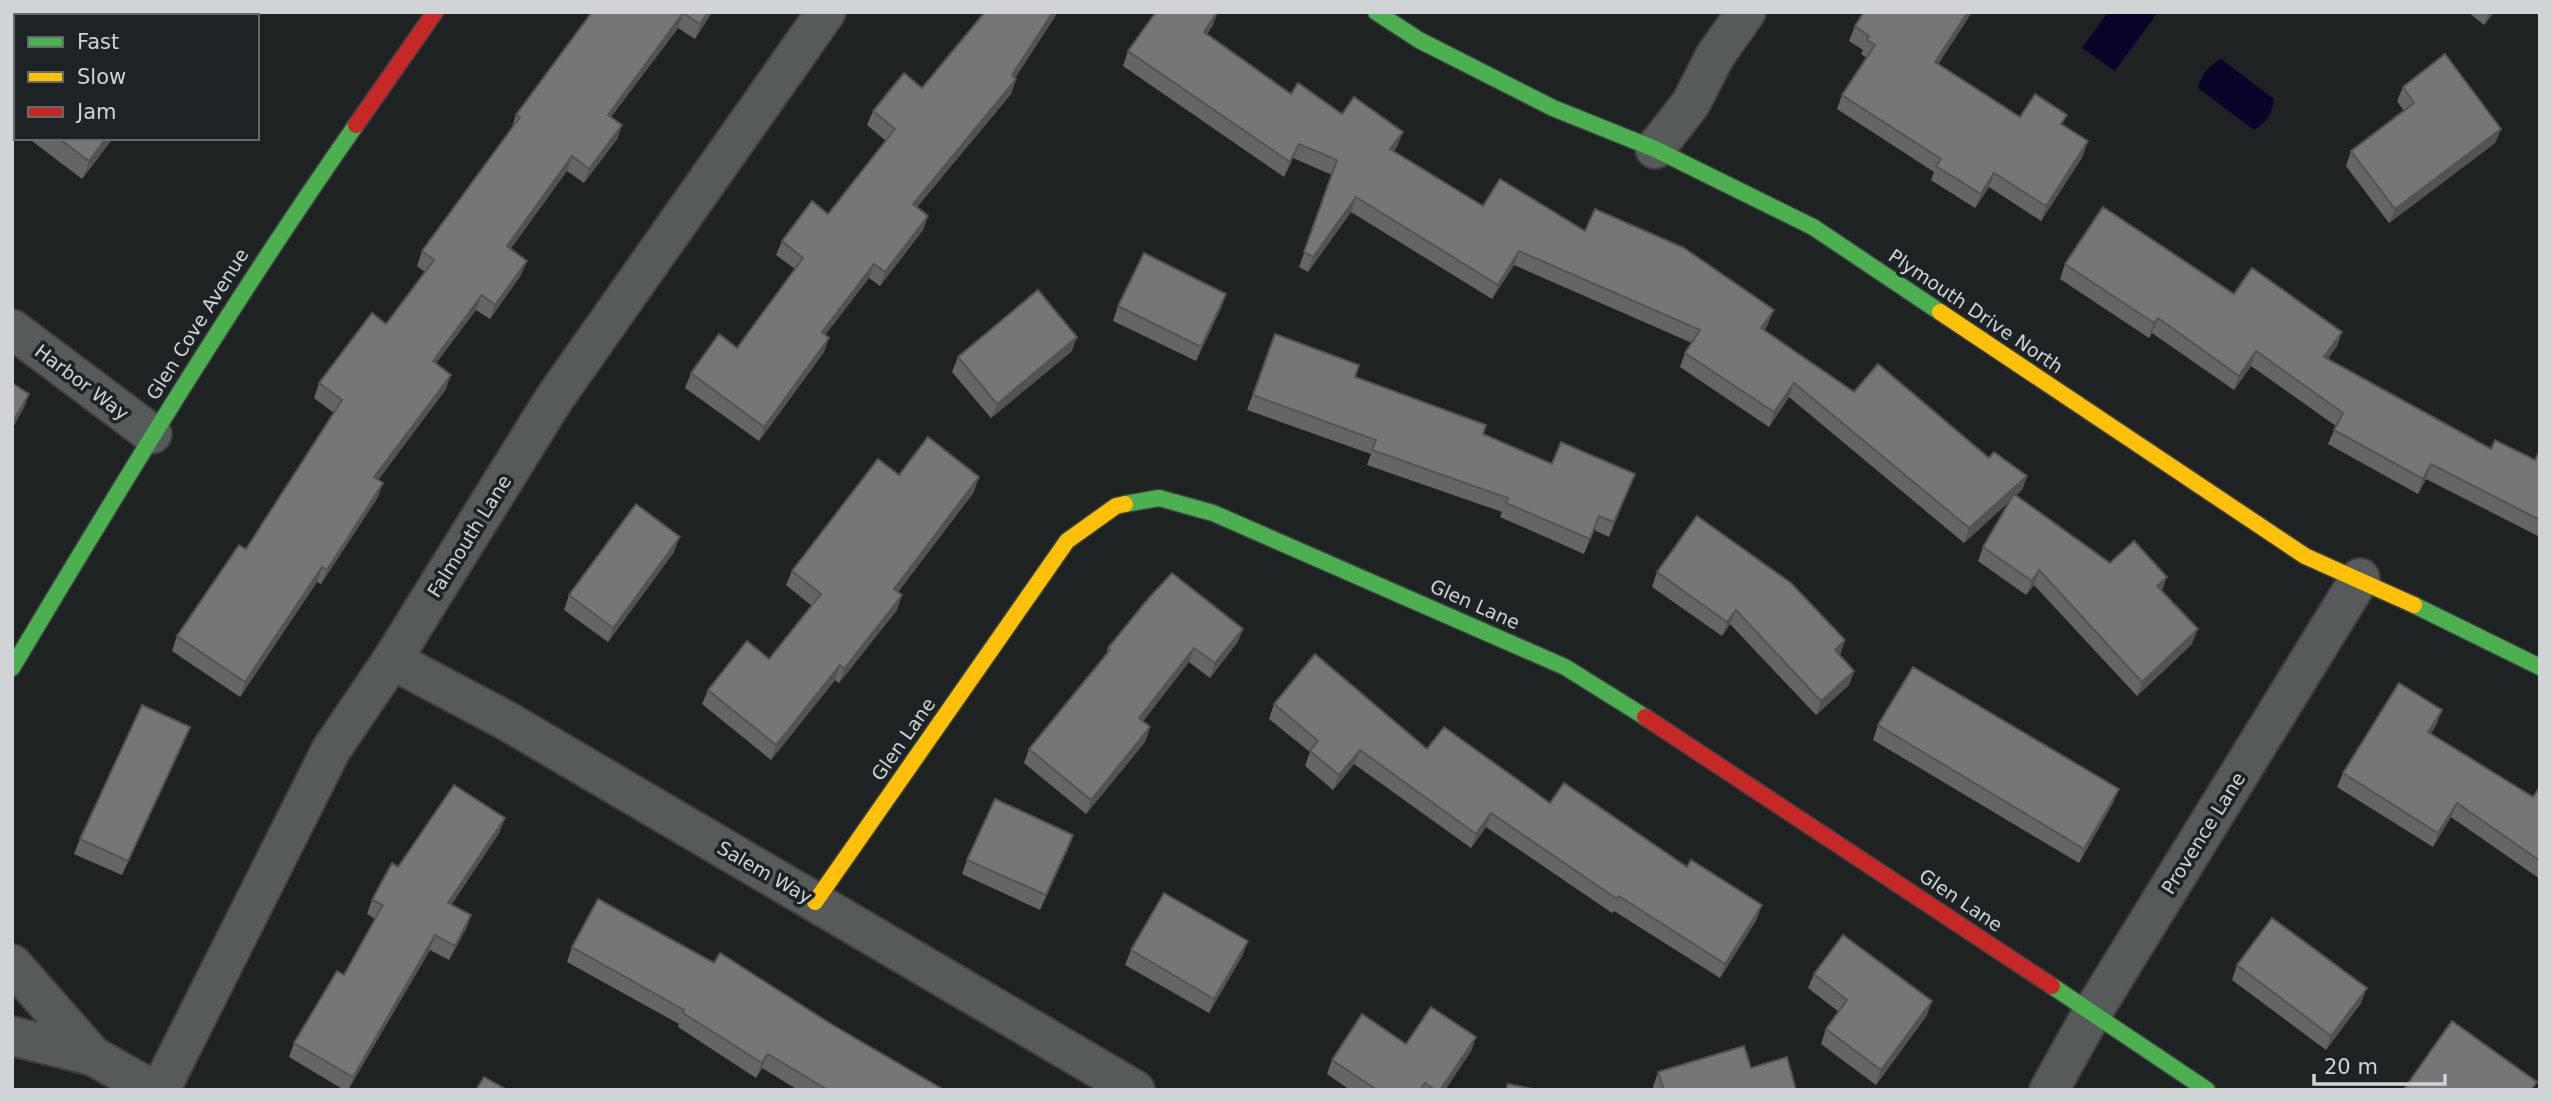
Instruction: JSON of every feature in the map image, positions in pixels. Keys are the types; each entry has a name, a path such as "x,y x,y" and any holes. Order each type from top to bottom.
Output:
{"street":[{"name":"Glen Cove Avenue","path":"12,668 152,434 264,257 435,12"},
{"name":"Falmouth Lane","path":"160,1090 331,750 392,660 554,399 826,12"},
{"name":"Plymouth Drive North","path":"1376,12 1419,40 1553,108 1655,149 1813,227 2305,556 2360,578 2540,667"},
{"path":"1655,149 1690,103 1715,56 1746,12"},
{"name":"Harbor Way","path":"12,329 152,434"},
{"name":"Glen Lane","path":"815,902 1067,541 1116,506 1159,498 1213,513 1565,667 1701,752 2207,1090"},
{"name":"Provence Lane","path":"2049,1090 2092,1013 2360,578"},
{"name":"Salem Way","path":"392,660 507,721 1135,1090"},
{"path":"12,964 93,1056"},
{"path":"12,1036 93,1056 153,1090"}],"shaded area":[{"path":"2108,12 2158,12 2115,71 2082,48"},
{"path":"2221,59 2274,99 2268,117 2254,130 2198,88 2206,70"}],"building":[{"path":"592,12 708,12 700,24 683,13 608,115 622,125 589,169 572,156 507,246 527,261 495,305 482,295 433,361 451,375 374,477 383,483 327,570 322,567 245,682 177,636 239,545 246,549 342,400 319,383 372,313 386,324 434,260 422,251 520,117 516,115"},
{"path":"985,12 1053,12 1012,75 1016,79 913,204 928,216 885,272 874,264 822,332 829,338 764,427 691,373 719,334 737,348 803,258 782,241 812,201 828,214 895,129 873,111 904,73 922,88"},
{"path":"1156,12 1217,12 1204,32 1291,94 1298,83 1342,114 1354,97 1403,132 1390,149 1483,206 1500,179 1585,231 1595,209 1684,248 1774,310 1761,328 1854,392 1878,364 1989,458 1994,452 2027,476 1969,528 1794,383 1774,412 1685,353 1700,330 1519,251 1498,285 1356,197 1313,257 1304,252 1337,160 1299,144 1290,162 1128,51"},
{"path":"1864,12 1968,12 1935,62 2020,117 2035,94 2067,115 2061,124 2088,141 2046,206 1994,173 1981,194 1936,166 1941,159 1842,95 1875,45 1867,40 1869,36 1855,26"},
{"path":"2445,54 2501,129 2395,209 2351,151 2414,103 2403,87"},
{"path":"12,57 14,105 12,104"},
{"path":"61,140 105,140 89,161"},
{"path":"2103,207 2234,294 2252,268 2342,332 2324,357 2491,449 2495,440 2535,460 2540,450 2540,520 2431,464 2423,479 2334,430 2343,413 2256,351 2239,376 2158,318 2154,323 2065,264"},
{"path":"1144,253 1226,294 1201,347 1118,306"},
{"path":"1038,290 1077,337 997,404 958,357"},
{"path":"1275,334 1359,365 1355,377 1486,425 1483,434 1552,464 1561,442 1635,474 1614,522 1599,516 1590,539 1506,503 1508,498 1372,450 1376,440 1253,395"},
{"path":"12,383 29,394 12,423"},
{"path":"928,437 979,477 894,589 902,595 844,669 840,665 776,745 708,690 747,641 769,659 821,594 792,571 878,459 899,475"},
{"path":"2014,494 2110,563 2134,541 2167,577 2157,586 2198,629 2142,682 2039,570 2032,581 1983,547"},
{"path":"636,504 680,537 613,628 569,595"},
{"path":"1697,516 1791,583 1845,640 1835,650 1854,671 1821,701 1736,610 1727,622 1657,572"},
{"path":"1172,573 1243,629 1215,663 1194,648 1139,718 1150,727 1091,800 1029,749 1110,650 1108,648"},
{"path":"1315,654 1427,749 1444,727 1550,803 1564,783 1687,867 1691,860 1762,905 1725,964 1619,896 1617,899 1491,813 1476,834 1360,750 1339,775 1310,751 1318,741 1274,704"},
{"path":"1913,667 2119,789 2084,849 1878,725"},
{"path":"2399,683 2442,710 2428,732 2533,797 2540,787 2540,861 2457,803 2438,833 2343,773"},
{"path":"142,705 190,727 128,861 80,839"},
{"path":"454,785 505,818 448,903 471,915 455,946 435,935 353,1077 294,1043 337,971 344,975 383,905 372,900 392,863 398,867"},
{"path":"995,799 1073,835 1046,895 967,860"},
{"path":"1164,893 1248,941 1214,999 1131,950"},
{"path":"598,899 714,963 720,953 831,1024 944,1090 828,1090 768,1054 762,1063 683,1013 684,1010 572,947"},
{"path":"2272,918 2367,988 2331,1036 2237,965"},
{"path":"1843,935 1932,1001 1881,1070 1826,1029 1847,1000 1814,974"},
{"path":"1431,1007 1476,1037 1440,1090 1425,1083 1420,1090 1377,1090 1332,1060 1362,1014 1406,1044"},
{"path":"2452,1021 2537,1082 2531,1090 2404,1089"},
{"path":"1744,1046 1751,1068 1787,1057 1796,1090 1664,1090 1658,1072"},
{"path":"484,1077 507,1090 476,1090"},
{"path":"1508,1084 1538,1090 1506,1090"}],"traffic: fast":[{"path":"1376,12 1419,40 1553,108 1655,149 1813,227 1940,312"},
{"path":"12,668 222,326 356,125"},
{"path":"1125,504 1159,498 1213,513 1565,667 1645,717"},
{"path":"2414,605 2540,667"},
{"path":"2052,986 2207,1090"}],"traffic: slow":[{"path":"1940,312 2305,556 2414,605"},
{"path":"815,902 1067,541 1116,506 1125,504"}],"traffic: jam":[{"path":"356,125 435,12"},
{"path":"1645,717 2052,986"}]}
